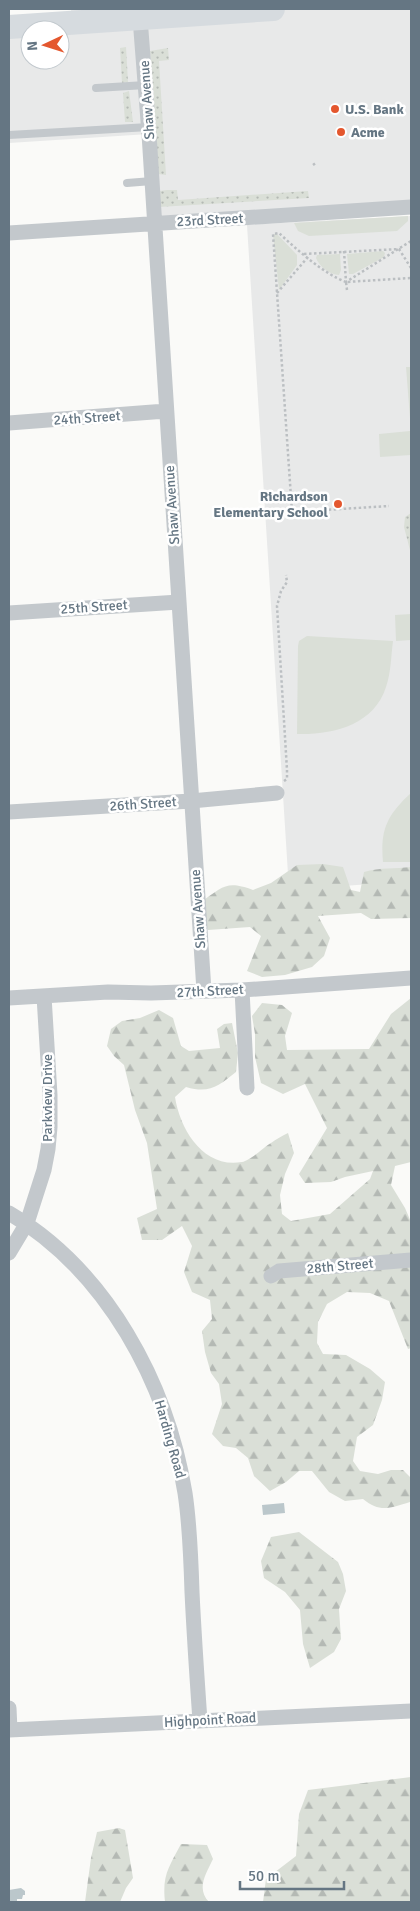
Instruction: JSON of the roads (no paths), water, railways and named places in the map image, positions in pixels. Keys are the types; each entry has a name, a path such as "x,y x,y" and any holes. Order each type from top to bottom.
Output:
{"main road":[{"path":"9,27 273,9"}],"street":[{"name":"Shaw Avenue","path":"140,18 149,127 204,991"},
{"name":"23rd Street","path":"9,233 411,207"},
{"name":"24th Street","path":"9,423 166,411"},
{"name":"25th Street","path":"9,613 179,602"},
{"name":"26th Street","path":"9,812 191,801 278,787"},
{"name":"27th Street","path":"9,998 108,992 151,993 242,990 411,978"},
{"path":"242,990 247,1088"},
{"name":"Parkview Drive","path":"9,1253 27,1223 44,1170 50,1127 44,996"},
{"name":"Harding Road","path":"9,1213 27,1223 74,1265 116,1316 145,1366 168,1421 185,1495 200,1721"},
{"name":"28th Street","path":"271,1276 279,1271 411,1260"},
{"path":"9,1708 9,1730"},
{"name":"Highpoint Road","path":"9,1730 411,1711"}],"lane":[{"path":"96,88 146,85"},
{"path":"9,135 149,127"},
{"path":"127,183 152,181"}],"place":[{"name":"U.S. Bank","path":"335,109"},
{"name":"Acme","path":"341,132"},
{"name":"Richardson Elementary School","path":"338,504"}]}
